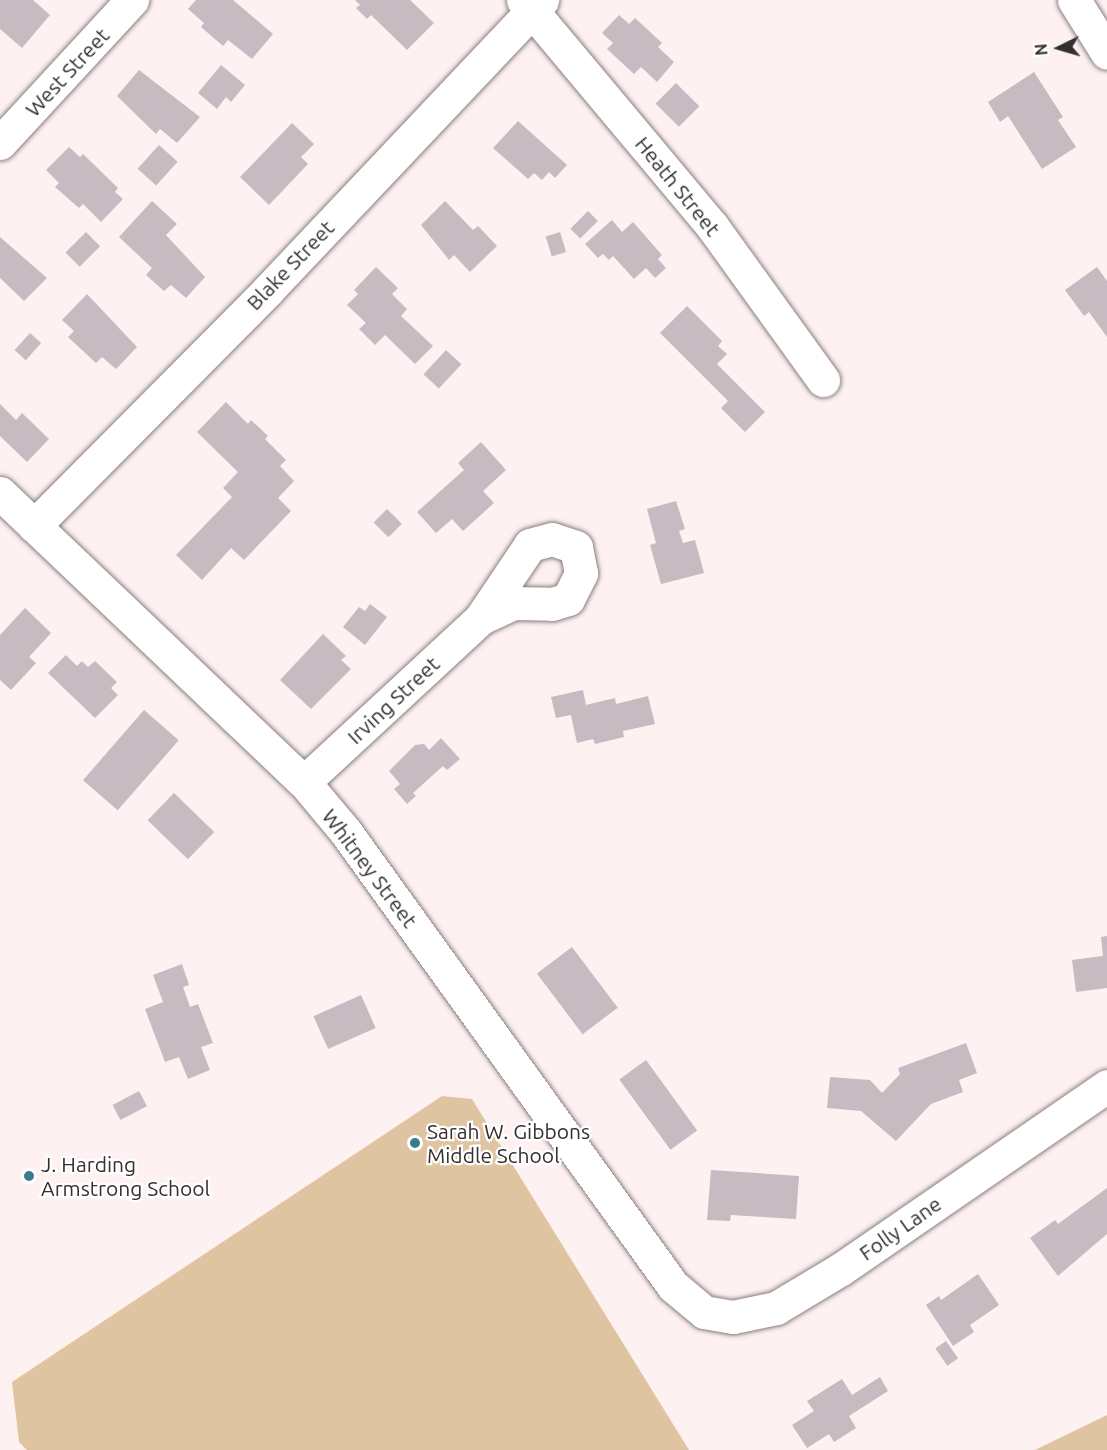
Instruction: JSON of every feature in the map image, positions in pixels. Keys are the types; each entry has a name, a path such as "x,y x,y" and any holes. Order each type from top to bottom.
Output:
{"street":[{"name":"West Street","path":"0,143 132,0"},
{"path":"1074,0 1107,53"},
{"name":"Heath Street","path":"532,3 712,226 823,380"},
{"name":"Blake Street","path":"34,526 268,290 532,3"},
{"name":"Whitney Street","path":"0,493 304,782 345,831 682,1294"},
{"name":"Irving Street","path":"304,782 481,618"},
{"name":"Folly Lane","path":"682,1294 712,1316 744,1317 776,1308 841,1269 1107,1086"}],"shaded area":[{"name":"Sarah W. Gibbons Middle School","path":"442,1096 472,1099 689,1450 27,1450 19,1442 12,1382"},
{"path":"1107,1415 1107,1450 1035,1450"}],"building":[{"path":"0,0 33,0 50,15 22,48 0,29"},
{"path":"196,0 233,0 273,34 252,59 228,40 223,46 201,27 204,23 188,9"},
{"path":"355,0 410,0 434,23 407,50 371,15 367,19 356,8 360,5"},
{"path":"619,15 629,24 635,18 662,43 658,47 674,62 657,82 641,67 634,74 607,49 613,43 602,33"},
{"path":"221,65 245,85 231,102 226,97 217,109 198,93"},
{"path":"139,70 200,117 177,143 160,129 156,134 117,96"},
{"path":"1034,72 1063,117 1058,120 1076,147 1042,169 1008,116 1000,122 988,102"},
{"path":"676,83 699,106 679,127 655,104"},
{"path":"518,121 567,165 555,178 549,172 542,180 534,173 528,179 493,148"},
{"path":"292,123 314,144 301,157 308,164 269,205 240,177"},
{"path":"159,145 178,162 156,186 138,169"},
{"path":"69,147 80,157 83,154 118,188 115,192 123,199 101,222 83,204 79,208 55,187 59,183 46,170"},
{"path":"152,201 177,224 166,235 205,277 186,298 171,285 164,291 146,275 152,268 119,237"},
{"path":"445,201 473,230 478,226 497,246 470,272 454,255 449,260 421,225"},
{"path":"588,211 598,221 580,239 570,229"},
{"path":"612,220 622,232 633,222 662,255 658,259 666,268 655,278 646,268 634,279 613,256 609,260 603,254 598,258 585,244"},
{"path":"86,232 100,246 80,267 65,253"},
{"path":"560,232 566,252 552,256 546,236"},
{"path":"0,237 47,278 24,301 0,278"},
{"path":"376,267 398,288 392,294 407,309 401,316 433,346 415,364 385,335 375,345 359,329 366,323 347,305 358,294 354,290"},
{"path":"1097,267 1107,281 1107,337 1089,312 1084,316 1065,290"},
{"path":"87,294 137,347 116,369 102,357 96,363 68,337 74,331 62,320"},
{"path":"687,306 722,341 718,346 727,354 717,364 765,412 745,432 721,408 728,401 660,333"},
{"path":"30,333 41,343 26,360 15,350"},
{"path":"446,350 461,364 439,388 423,374"},
{"path":"226,402 248,424 251,420 268,436 265,439 286,460 280,466 294,481 278,498 291,511 244,560 231,548 202,580 176,555 232,497 223,488 238,472 197,432"},
{"path":"0,404 16,420 22,413 49,439 27,462 0,436"},
{"path":"481,442 506,470 483,491 494,503 463,531 452,519 436,533 417,512 464,470 458,463"},
{"path":"676,501 685,529 679,531 683,543 695,540 704,573 661,584 650,545 656,543 647,509"},
{"path":"387,509 402,524 388,537 374,522"},
{"path":"370,604 387,617 365,645 343,627 359,607 365,611"},
{"path":"25,608 51,633 29,657 36,663 11,690 0,680 0,635"},
{"path":"323,634 346,656 341,660 351,669 311,709 280,680"},
{"path":"66,655 77,666 82,661 88,667 95,661 117,682 111,688 118,695 95,718 48,673"},
{"path":"583,690 586,705 615,698 616,704 648,696 655,724 623,731 624,737 595,744 593,739 577,743 571,715 556,718 551,697"},
{"path":"144,710 179,740 118,810 83,780"},
{"path":"441,738 460,759 447,770 443,766 413,793 416,796 407,804 394,789 400,784 389,771 415,745 424,744 429,750"},
{"path":"174,793 214,832 188,859 148,820"},
{"path":"1107,936 1107,988 1076,992 1072,960 1103,956 1101,937"},
{"path":"572,947 618,1008 583,1034 537,973"},
{"path":"182,964 189,985 183,987 190,1007 198,1004 213,1043 201,1047 210,1070 188,1079 179,1057 165,1062 145,1009 163,1002 153,975"},
{"path":"361,995 376,1028 328,1049 313,1016"},
{"path":"966,1043 977,1073 959,1080 963,1092 931,1104 896,1141 861,1111 827,1108 830,1077 870,1080 882,1093 900,1074 898,1068"},
{"path":"646,1060 697,1130 670,1150 619,1079"},
{"path":"139,1091 147,1106 120,1120 113,1105"},
{"path":"711,1170 799,1176 796,1219 731,1215 730,1221 707,1220"},
{"path":"1107,1188 1107,1234 1058,1276 1030,1238 1055,1220 1058,1224"},
{"path":"978,1274 999,1305 970,1325 974,1332 953,1346 926,1305 939,1296 941,1300"},
{"path":"946,1341 958,1358 947,1366 935,1348"},
{"path":"880,1377 888,1391 849,1416 856,1428 834,1442 829,1434 807,1448 792,1425 814,1411 807,1401 842,1379 852,1395"}],"place":[{"name":"Sarah W. Gibbons Middle School","path":"415,1143"},
{"name":"J. Harding Armstrong School","path":"29,1176"}]}
